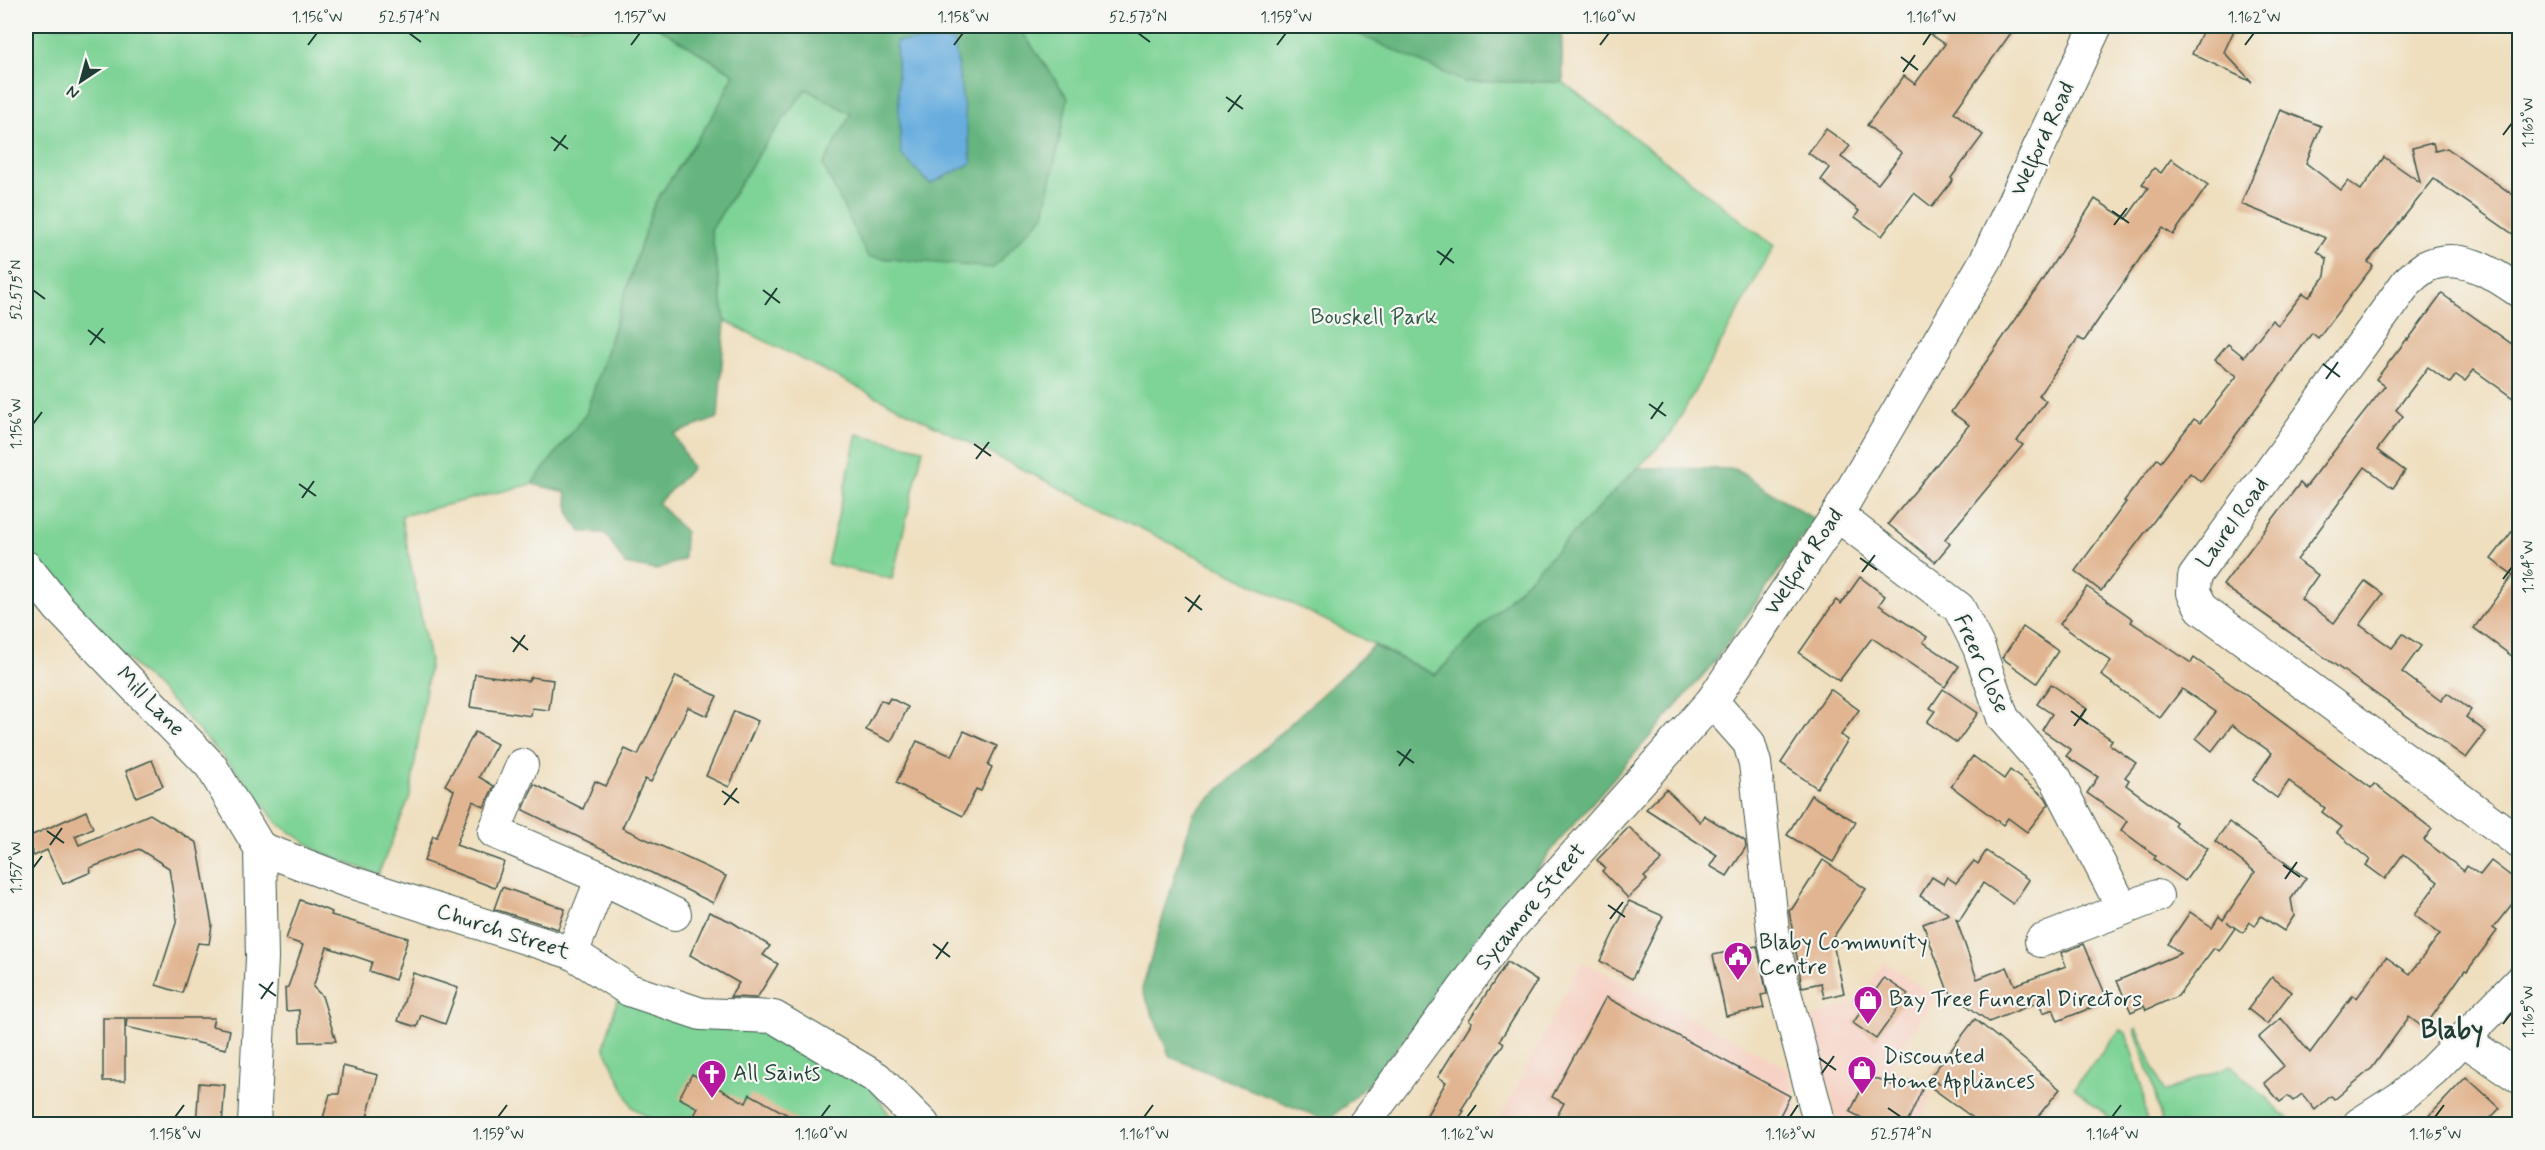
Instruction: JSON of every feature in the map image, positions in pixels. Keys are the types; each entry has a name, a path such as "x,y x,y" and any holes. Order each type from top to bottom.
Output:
{"street":[{"name":"Welford Road","path":"1712,701 1837,515 1987,258 2096,26"},
{"name":"Laurel Road","path":"2520,292 2496,274 2457,262 2439,263 2424,268 2407,282 2194,577 2193,593 2201,608 2520,843"},
{"name":"Freer Close","path":"1837,515 1959,608 1979,648 2003,718 2056,779 2123,909"},
{"name":"Mill Lane","path":"26,567 59,608 211,766 260,848"},
{"name":"Sycamore Street","path":"1364,1125 1500,939 1712,701"},
{"path":"1712,701 1749,743 1755,763 1774,940 1782,981 1817,1113 1818,1125"},
{"path":"522,765 494,832 602,878 675,914"},
{"path":"254,1125 262,958 260,848"},
{"name":"Church Street","path":"260,848 344,880 572,953 629,990 702,1014 774,1017 877,1078 923,1125"},
{"path":"572,953 602,878"},
{"path":"2041,941 2157,896"},
{"path":"2359,1125 2401,1097 2464,1040 2520,981"},
{"path":"2464,1040 2520,1078"}],"shaded area":[{"path":"1582,961 1786,1067 1796,1100 1799,1124 1497,1124"},
{"path":"1884,961 1936,998 1891,1065 1932,1095 1919,1124 1836,1124 1830,1089 1801,1021 1859,1001"}],"green space":[{"path":"26,26 656,26 734,74 716,111 654,204 586,414 532,484 401,516 430,661 410,796 378,875 322,853 277,823 248,784 176,706 81,614 26,549"},
{"path":"656,26 1018,26 1068,98 1044,215 993,268 868,257 823,165 851,114 806,89 763,147 711,230 725,321 718,418 674,434 692,468 658,503 685,532 684,559 656,570 625,564 605,533 581,532 570,516 566,492 532,484 586,414 654,204 716,111 734,74"},
{"name":"Bouskell Park","path":"862,26 1561,26 1563,82 1774,246 1671,434 1435,675 725,321 711,230 763,147 814,77"},
{"path":"1333,26 1561,26 1563,82 1465,82 1358,34"},
{"path":"857,434 923,449 892,579 827,564"},
{"path":"1637,468 1735,469 1815,520 1711,666 1559,841 1372,1080 1328,1121 1170,1057 1142,989 1193,814 1374,646 1435,675"},
{"path":"618,997 767,1031 868,1084 896,1124 658,1124 632,1107 604,1047"},
{"path":"2137,1028 2164,1092 2231,1065 2294,1124 2162,1124 2152,1081 2135,1030"},
{"path":"2120,1030 2126,1033 2142,1085 2147,1124 2117,1124 2074,1088"}],"water":[{"path":"896,41 954,41 972,163 930,184 901,154"}],"building":[{"path":"1918,26 2016,26 1954,112 1983,135 1932,207 1914,193 1882,236 1855,217 1859,211 1821,180 1830,168 1808,153 1826,129 1850,146 1841,157 1878,184 1902,153 1867,125 1904,76 1915,84 1945,44"},
{"path":"2205,26 2236,26 2224,52 2252,82 2192,54"},
{"path":"2280,110 2321,126 2306,163 2341,190 2348,181 2361,190 2384,157 2420,182 2412,148 2433,143 2435,151 2447,148 2520,200 2520,239 2434,179 2368,262 2373,266 2318,338 2312,333 2201,482 2190,473 2101,591 2075,571 2126,502 2124,501 2157,459 2161,462 2194,419 2200,423 2237,376 2215,360 2228,344 2244,357 2272,320 2278,325 2303,293 2309,297 2325,276 2327,259 2317,251 2326,238 2241,204"},
{"path":"2171,159 2208,185 2173,235 2163,228 2084,341 2078,338 2039,395 2046,401 2017,441 2023,445 1945,539 1950,544 1935,562 1888,524 1969,425 1951,412 2032,296 2095,199 2126,219 2148,188 2142,184 2154,168 2161,173"},
{"path":"2442,294 2520,350 2520,403 2474,370 2465,381 2456,375 2450,383 2428,367 2396,410 2403,416 2377,450 2405,471 2393,488 2365,467 2297,560 2318,575 2301,599 2334,623 2365,581 2383,594 2360,625 2392,648 2403,634 2421,646 2402,672 2441,701 2447,693 2471,710 2466,717 2486,732 2466,758 2223,585 2300,483 2305,488 2385,386 2376,379"},
{"path":"2520,521 2520,662 2474,628 2513,575 2491,559"},
{"path":"1860,577 1885,596 1879,605 1927,637 1923,642 1959,666 1945,687 1872,638 1839,681 1799,653 1836,600 1841,604"},
{"path":"2087,587 2133,619 2131,622 2191,663 2194,658 2235,687 2371,788 2374,784 2432,829 2424,840 2464,871 2467,866 2480,875 2491,861 2520,883 2520,894 2493,928 2497,931 2467,971 2465,970 2424,1028 2409,1017 2372,1068 2334,1100 2331,1096 2315,1110 2302,1094 2293,1101 2288,1096 2280,1102 2264,1083 2284,1066 2259,1037 2281,1018 2310,1053 2353,995 2357,998 2386,957 2410,974 2440,934 2414,915 2438,882 2403,854 2385,879 2366,865 2370,860 2337,833 2342,827 2322,812 2325,808 2289,781 2277,798 2253,780 2272,753 2232,725 2212,751 2196,738 2216,712 2182,689 2160,718 2101,675 2111,661 2060,624"},
{"path":"2023,627 2058,651 2037,683 2002,658"},
{"path":"475,674 528,681 531,677 553,680 549,710 532,708 531,716 470,707"},
{"path":"676,676 717,696 707,716 688,707 651,782 645,779 622,828 726,876 713,903 523,810 534,784 583,809 595,781 606,786 625,749 638,755"},
{"path":"2051,684 2087,709 2080,718 2112,740 2109,744 2136,763 2125,777 2129,780 2126,785 2176,822 2174,825 2208,849 2185,881 2154,859 2156,856 2121,830 2127,821 2087,793 2098,777 2066,756 2071,750 2042,730 2052,714 2037,704"},
{"path":"1830,689 1859,710 1841,735 1848,740 1817,788 1781,763"},
{"path":"1943,689 1978,713 1957,743 1927,722 1935,711 1930,708"},
{"path":"890,698 908,707 891,742 866,730 881,700 887,703"},
{"path":"734,711 758,721 729,787 706,776"},
{"path":"964,731 997,746 988,765 992,767 981,791 976,789 963,816 896,783 917,741 952,756"},
{"path":"475,732 497,744 479,777 494,786 484,807 473,801 456,845 504,862 495,888 424,861 433,836 437,837 454,790 445,785"},
{"path":"1973,756 2004,779 2010,770 2045,797 2049,804 2027,832 2008,818 2003,825 1951,786"},
{"path":"152,760 163,786 136,797 126,771"},
{"path":"1666,789 1700,822 1704,815 1745,841 1746,847 1727,876 1710,866 1717,855 1646,809"},
{"path":"1811,795 1856,822 1833,862 1787,835"},
{"path":"86,811 93,828 75,836 79,845 150,814 197,843 212,925 209,944 198,943 182,993 156,985 177,920 169,868 139,849 90,868 91,872 63,884 47,850 34,856 26,838"},
{"path":"2229,822 2306,878 2291,899 2294,916 2284,931 2261,916 2255,926 2250,922 2243,933 2227,922 2235,928 2219,951 2214,948 2178,996 2146,1010 2144,1006 2131,1012 2117,981 2181,953 2168,944 2190,912 2212,927 2219,916 2223,920 2255,872 2215,841"},
{"path":"1629,827 1662,860 1644,877 1647,880 1628,898 1602,871 1605,868 1597,860"},
{"path":"1986,851 2029,880 2013,904 1983,883 1959,921 1956,919 1977,979 2007,967 2015,985 2066,966 2061,953 2084,944 2108,1001 2058,1021 2053,1009 2043,1013 2039,1002 1989,1022 1948,991 1923,924 1949,914 1920,896 1932,877 1943,884 1947,877 1956,883 1974,861 1978,864"},
{"path":"1823,860 1866,889 1832,939 1844,993 1824,998 1821,983 1802,987 1789,910 1792,909"},
{"path":"502,887 565,909 558,929 494,909"},
{"path":"300,900 332,912 331,915 408,938 395,980 369,971 372,962 327,947 313,987 322,996 336,1041 300,1042 299,1010 286,1011 285,988 288,987 303,945 286,939"},
{"path":"1629,901 1663,916 1632,979 1600,961"},
{"path":"709,912 732,922 770,946 763,955 778,964 757,998 730,997 739,983 690,955"},
{"name":"Blaby Community Centre","path":"1757,946 1767,994 1761,995 1764,1008 1726,1016 1713,955"},
{"path":"1507,962 1537,981 1500,1040 1504,1043 1461,1110 1464,1111 1455,1125 1421,1125 1446,1082 1438,1077 1472,1022 1469,1020"},
{"path":"413,973 458,988 445,1024 421,1015 417,1027 398,1021"},
{"path":"2272,977 2291,992 2267,1024 2248,1009"},
{"path":"1884,978 1908,994 1876,1039 1853,1023"},
{"path":"1606,997 1790,1096 1775,1125 1552,1125 1564,1103 1552,1097"},
{"path":"103,1018 125,1018 125,1081 103,1081"},
{"path":"127,1018 214,1018 212,1026 230,1030 226,1049 126,1027"},
{"path":"1975,1019 2060,1089 2031,1125 1983,1125 1925,1083 1906,1125 1876,1125 1850,1112 1867,1078 1879,1079 1896,1087 1901,1081 1939,1084 1930,1077"},
{"path":"343,1066 378,1075 365,1125 321,1125 330,1094 339,1094"},
{"name":"All Saints","path":"692,1074 746,1103 750,1094 806,1125 689,1125 698,1108 679,1098"},
{"path":"2466,1077 2500,1108 2484,1125 2421,1125"},
{"path":"199,1083 225,1085 222,1125 196,1125"}],"place":[{"name":"Blaby Community Centre","path":"1738,982"},
{"name":"Bay Tree Funeral Directors","path":"1868,1026"},
{"name":"Discounted Home Appliances","path":"1862,1096"},
{"name":"All Saints","path":"712,1100"}],"district":[{"name":"Blaby","path":"2452,1031"}]}
